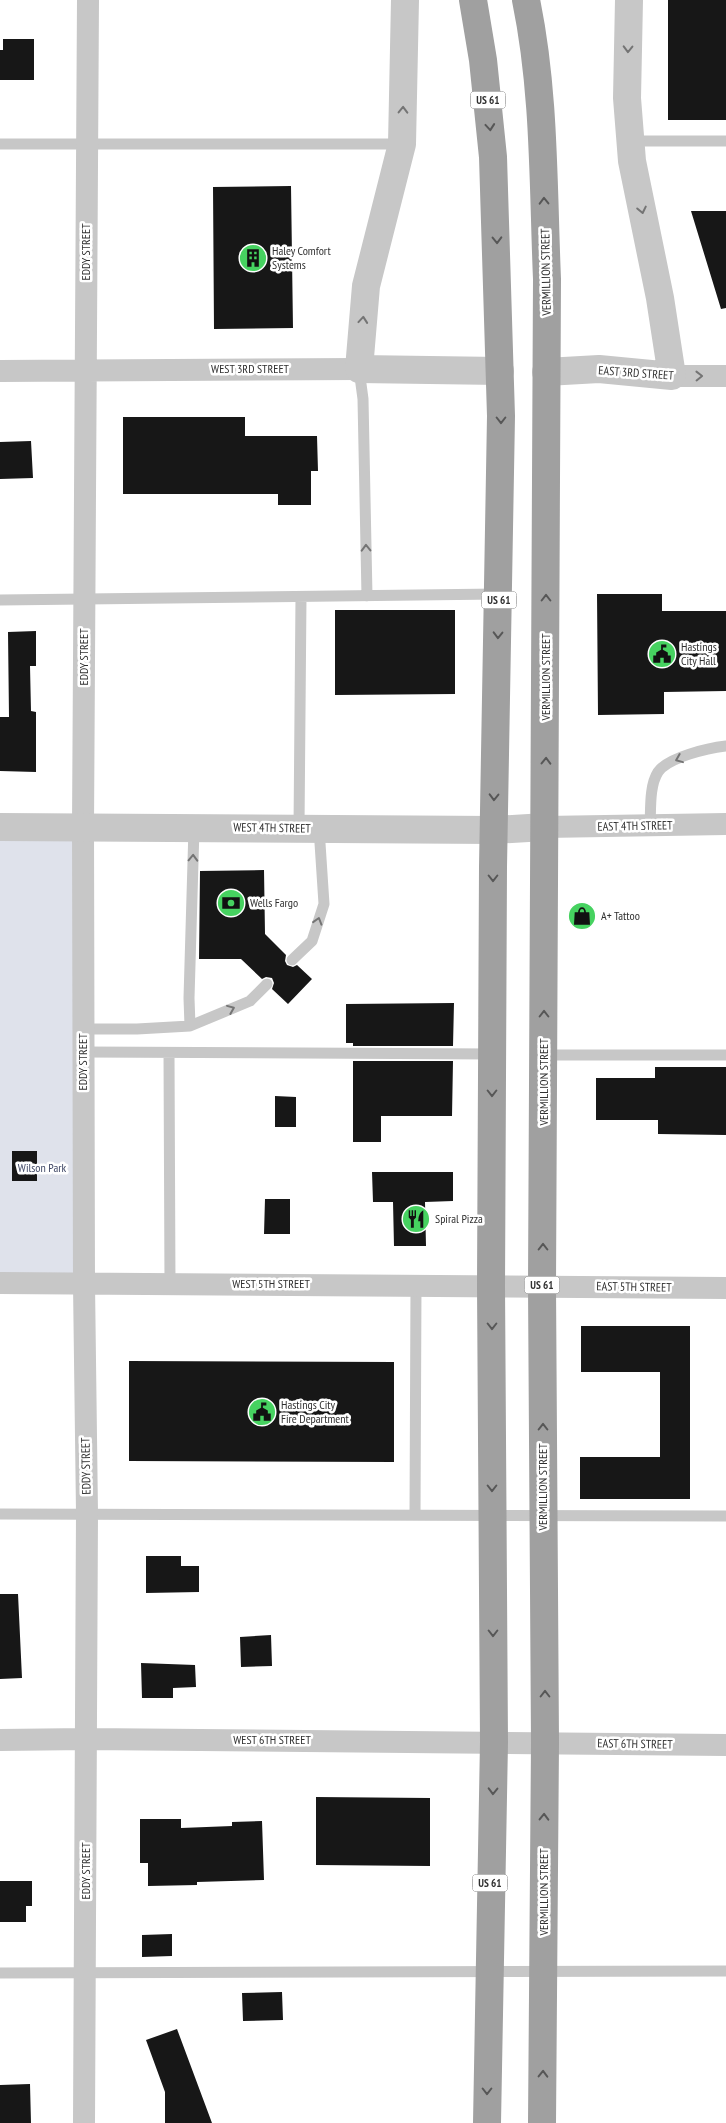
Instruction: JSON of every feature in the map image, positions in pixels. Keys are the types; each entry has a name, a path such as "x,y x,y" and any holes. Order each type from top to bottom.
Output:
{"highway":[{"name":"US 61","path":"472,0 481,44 493,157 500,371 501,495 494,830 492,1054 491,1286 494,1742 488,1970 487,2123"},
{"name":"VERMILLION STREET","path":"526,0 535,42 543,145 547,279 542,1286 545,1743 542,2123"}],"street":[{"name":"EDDY STREET","path":"84,2123 87,1513 84,1284 83,826 88,0"},
{"path":"359,369 366,286 402,144 405,0"},
{"path":"629,0 627,98 632,161 660,298 672,376"},
{"name":"WEST 3RD STREET","path":"0,371 359,369 500,371"},
{"name":"EAST 3RD STREET","path":"546,372 599,370 672,376 726,376"},
{"name":"EAST 4TH STREET","path":"545,827 726,824"},
{"name":"WEST 4TH STREET","path":"0,827 83,826 494,830 545,827"},
{"name":"WEST 5TH STREET","path":"0,1283 542,1286"},
{"name":"EAST 5TH STREET","path":"542,1286 726,1288"},
{"name":"WEST 6TH STREET","path":"0,1740 545,1743"},
{"name":"EAST 6TH STREET","path":"545,1743 726,1745"}],"lane":[{"path":"630,141 726,141"},
{"path":"0,144 402,144"},
{"path":"359,369 364,399 367,596"},
{"path":"0,600 499,594"},
{"path":"292,960 312,941 324,904 309,828 300,597"},
{"path":"650,826 653,786 659,771 676,758 726,746"},
{"path":"190,1026 188,998 194,827"},
{"path":"83,1029 137,1029 190,1026 250,1001 267,984"},
{"path":"83,1052 492,1054"},
{"path":"169,1053 170,1284"},
{"path":"544,1055 726,1055"},
{"path":"415,1516 416,1284"},
{"path":"0,1514 726,1516"},
{"path":"0,1973 488,1970 726,1971"}],"green space":[{"name":"Wilson Park","path":"83,826 84,1284 0,1283 0,827"}],"building":[{"path":"668,0 726,0 726,120 668,120"},
{"path":"3,39 34,39 34,80 0,80 0,50 3,50"},
{"name":"Haley Comfort Systems","path":"291,186 293,328 214,329 213,187"},
{"path":"691,211 726,211 726,308 721,309"},
{"path":"123,417 245,417 245,436 317,436 318,471 311,471 311,505 278,505 278,494 123,494"},
{"path":"31,441 33,478 0,479 0,442"},
{"name":"Hastings City Hall","path":"597,594 662,594 662,611 726,611 726,691 664,692 664,714 598,715"},
{"path":"335,610 455,610 455,694 335,695"},
{"path":"36,631 36,666 30,666 31,711 36,712 36,772 0,771 0,717 9,717 8,632"},
{"name":"Wells Fargo","path":"264,870 265,934 286,955 285,961 287,965 293,967 297,965 312,979 288,1004 272,989 274,983 272,978 266,977 262,979 241,959 199,959 200,871"},
{"path":"454,1003 453,1046 353,1046 353,1043 346,1043 346,1004"},
{"path":"353,1061 453,1061 452,1116 381,1116 381,1142 353,1142"},
{"path":"655,1067 726,1067 726,1135 658,1134 658,1120 596,1120 596,1078 655,1078"},
{"path":"275,1096 296,1097 296,1127 275,1127"},
{"path":"12,1151 37,1151 37,1181 12,1181"},
{"path":"372,1172 453,1172 453,1201 425,1202 426,1246 394,1246 393,1202 373,1202"},
{"path":"265,1199 290,1199 290,1234 264,1234"},
{"path":"581,1326 690,1326 690,1499 580,1499 580,1457 660,1457 660,1372 581,1372"},
{"name":"Hastings City Fire Department","path":"129,1361 394,1362 394,1462 129,1461"},
{"path":"146,1556 181,1556 181,1566 199,1566 199,1592 146,1593"},
{"path":"0,1594 18,1594 22,1678 0,1679"},
{"path":"271,1635 272,1666 241,1667 240,1637"},
{"path":"141,1663 195,1665 196,1687 173,1688 173,1698 142,1698"},
{"path":"316,1797 430,1798 430,1866 316,1865"},
{"path":"140,1819 181,1819 181,1828 232,1826 232,1822 262,1821 264,1880 197,1882 197,1885 148,1886 148,1863 140,1863"},
{"path":"0,1881 32,1881 32,1906 26,1906 26,1922 0,1922"},
{"path":"172,1934 172,1956 142,1957 142,1935"},
{"path":"282,1992 283,2020 243,2021 242,1993"},
{"path":"177,2029 212,2123 165,2123 165,2092 146,2040"},
{"path":"30,2084 31,2123 0,2123 0,2085"}],"place":[{"name":"Haley Comfort Systems","path":"253,258"},
{"name":"Hastings City Hall","path":"662,654"},
{"name":"Wells Fargo","path":"231,903"},
{"name":"A+ Tattoo","path":"582,916"},
{"name":"Spiral Pizza","path":"416,1219"},
{"name":"Hastings City Fire Department","path":"262,1412"}]}
